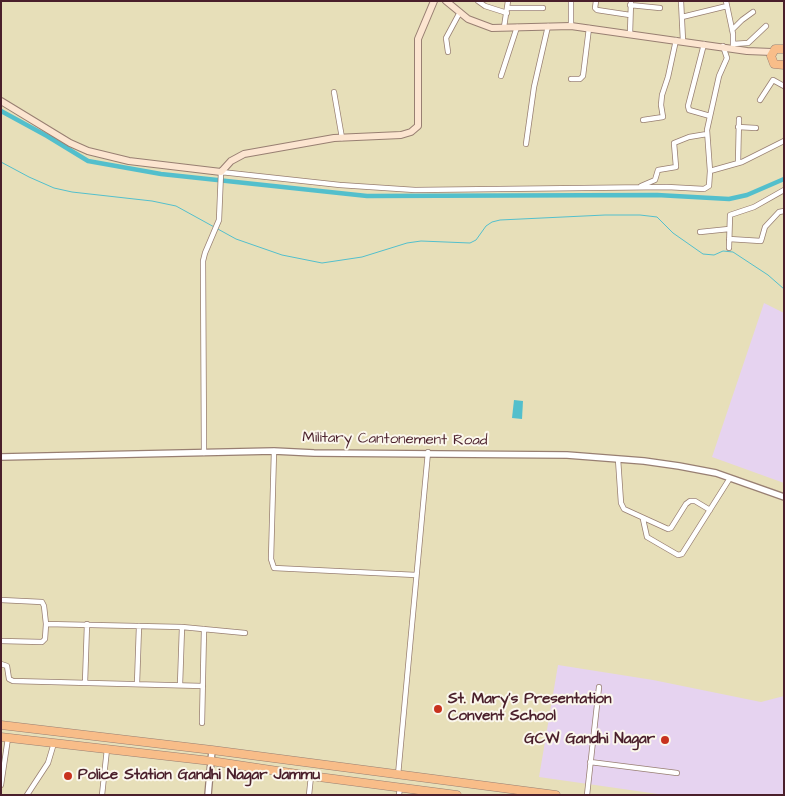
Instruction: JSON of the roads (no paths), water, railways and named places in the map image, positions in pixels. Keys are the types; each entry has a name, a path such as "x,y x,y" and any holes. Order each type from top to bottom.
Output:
{"highway":[{"path":"783,48 778,48 771,54 774,64 783,67"},
{"path":"1,725 212,750 556,795"},
{"path":"5,737 211,761 399,791 457,795"}],"main road":[{"path":"1,101 70,143 88,151 123,160 220,174 231,161 244,154 342,138 402,135 411,132 418,126 418,38 434,1"},
{"path":"446,1 468,19 492,28 571,26 704,44 733,46 771,54"}],"street":[{"path":"478,1 485,6 507,10 543,8"},
{"path":"504,27 508,1"},
{"path":"571,1 571,26"},
{"path":"596,1 595,8 597,10 630,15"},
{"path":"681,1 683,41"},
{"path":"630,34 630,3 660,8"},
{"path":"682,17 727,3 733,46 750,42 766,26"},
{"path":"448,52 446,38 460,12"},
{"path":"732,30 753,12"},
{"path":"526,144 534,88 548,26"},
{"path":"500,76 517,27"},
{"path":"571,79 579,79 583,76 589,28"},
{"path":"643,120 661,118 663,116 662,95 676,40"},
{"path":"704,44 688,106 689,110 710,116"},
{"path":"204,453 202,358 203,261 217,226 220,209 220,174 430,191 636,187 704,190 709,186 710,171 707,134 710,116 719,76 727,58 723,46"},
{"path":"760,100 773,80 784,86"},
{"path":"334,92 342,138"},
{"path":"738,163 739,119"},
{"path":"738,127 756,128"},
{"path":"636,187 654,180 658,170 676,167 674,143 689,137 707,134"},
{"path":"710,171 738,163 784,141"},
{"path":"729,248 729,219 732,214 754,207 784,190"},
{"path":"729,239 761,241 765,227 779,212 784,211"},
{"path":"700,232 729,229"},
{"path":"274,450 271,559 274,568 416,575"},
{"name":"Military Cantonement Road","path":"1,456 274,450 314,453 428,452 567,455 679,466 716,473 784,497"},
{"path":"398,774 428,452"},
{"path":"618,459 622,506 624,509 668,529 671,528 688,502 695,501 710,510"},
{"path":"643,519 647,537 679,555 685,551 730,478"},
{"path":"1,600 42,602 46,624 45,638 42,642 1,641"},
{"path":"46,624 182,627 245,633"},
{"path":"86,624 86,683"},
{"path":"137,684 139,626"},
{"path":"180,685 182,627"},
{"path":"202,723 204,629"},
{"path":"1,664 7,666 10,680 203,686"},
{"path":"587,795 599,687"},
{"path":"1,785 5,737"},
{"path":"27,795 48,763 54,743"},
{"path":"102,795 107,749"},
{"path":"208,795 212,750"},
{"path":"590,762 678,773"},
{"path":"309,795 311,776"}],"water":[{"path":"514,400 523,401 522,419 512,418"}],"waterway":[{"path":"1,111 88,161 161,174 367,196 657,195 729,199 747,195 784,179"},
{"path":"1,162 54,188 176,206 236,239 282,255 322,263 362,257 407,243 421,241 470,243 476,240 486,226 500,220 605,215 657,217 673,233 703,254 714,255 723,251 733,252 768,275 784,289"}],"place":[{"name":"St. Mary's Presentation Convent School","path":"438,709"},
{"name":"GCW Gandhi Nagar","path":"665,740"},
{"name":"Police Station Gandhi Nagar Jammu","path":"68,776"}]}
